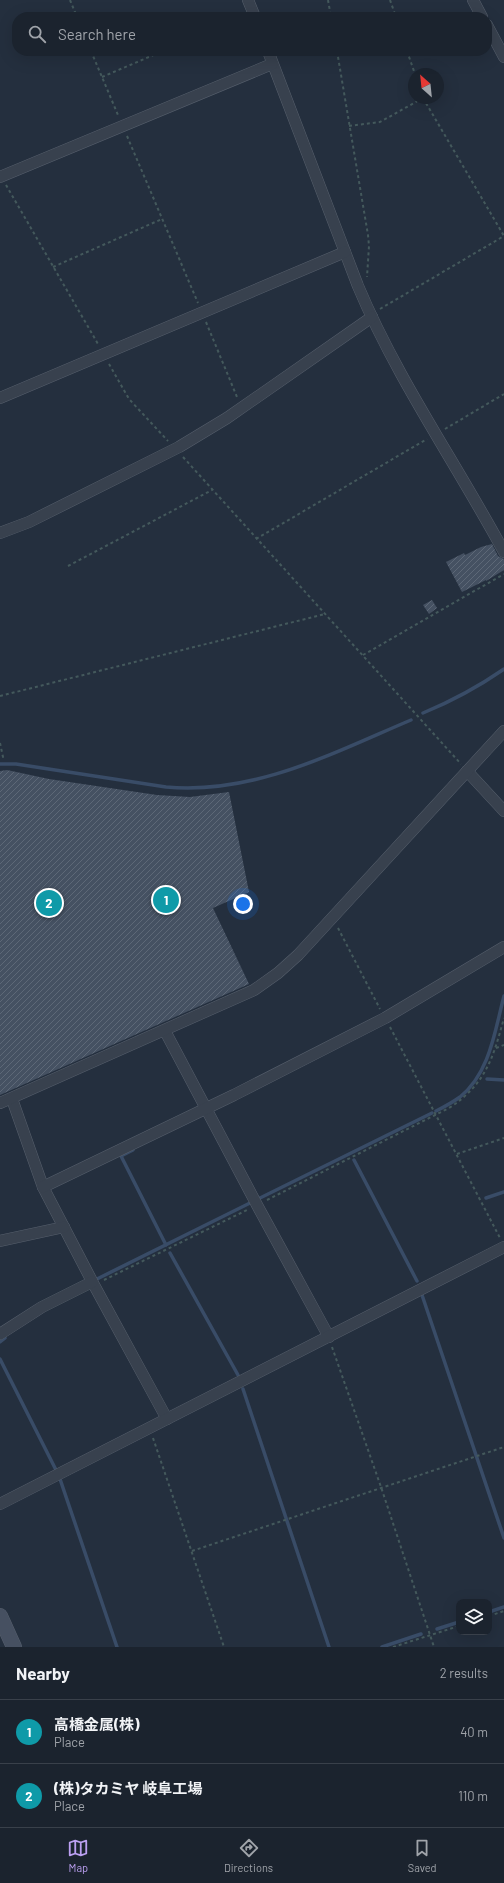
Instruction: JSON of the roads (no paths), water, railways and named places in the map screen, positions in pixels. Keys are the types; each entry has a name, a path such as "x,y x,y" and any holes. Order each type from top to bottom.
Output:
{"main road":[{"path":"0,1616 14,1647"}],"street":[{"path":"248,0 253,12"},
{"path":"473,0 479,12"},
{"path":"492,35 504,57"},
{"path":"270,56 361,294 371,316 436,434 504,552"},
{"path":"0,177 122,125 272,64"},
{"path":"0,398 345,252"},
{"path":"0,533 29,522 176,448 241,408 371,316"},
{"path":"0,1103 165,1031 254,990 278,973 330,920 504,731"},
{"path":"467,771 504,811"},
{"path":"43,1187 207,1109 385,1018 504,947"},
{"path":"165,1031 329,1337"},
{"path":"12,1098 43,1187 93,1284 167,1419"},
{"path":"0,1241 64,1227"},
{"path":"0,1504 504,1247"},
{"path":"0,1334 42,1307 93,1284"}],"waterway":[{"path":"423,713 465,693 504,669"},
{"path":"0,764 16,764 166,787 199,788 230,785 262,778 292,769 352,746 411,720"},
{"path":"436,1111 460,1097 478,1076 490,1050 504,996"},
{"path":"487,1079 504,1080"},
{"path":"258,1199 432,1113"},
{"path":"133,1150 121,1156 166,1245"},
{"path":"354,1160 417,1281"},
{"path":"486,1198 504,1192"},
{"path":"95,1280 250,1203"},
{"path":"170,1253 238,1375"},
{"path":"422,1295 504,1538"},
{"path":"0,1342 5,1338"},
{"path":"0,1359 56,1470"},
{"path":"243,1389 329,1647"},
{"path":"60,1479 117,1647"},
{"path":"492,1611 504,1607"},
{"path":"437,1629 456,1623"},
{"path":"382,1647 421,1634"}],"place":[{"name":"高橋金属(株)","path":"166,900"},
{"name":"(株)タカミヤ 岐阜工場","path":"49,903"}]}
